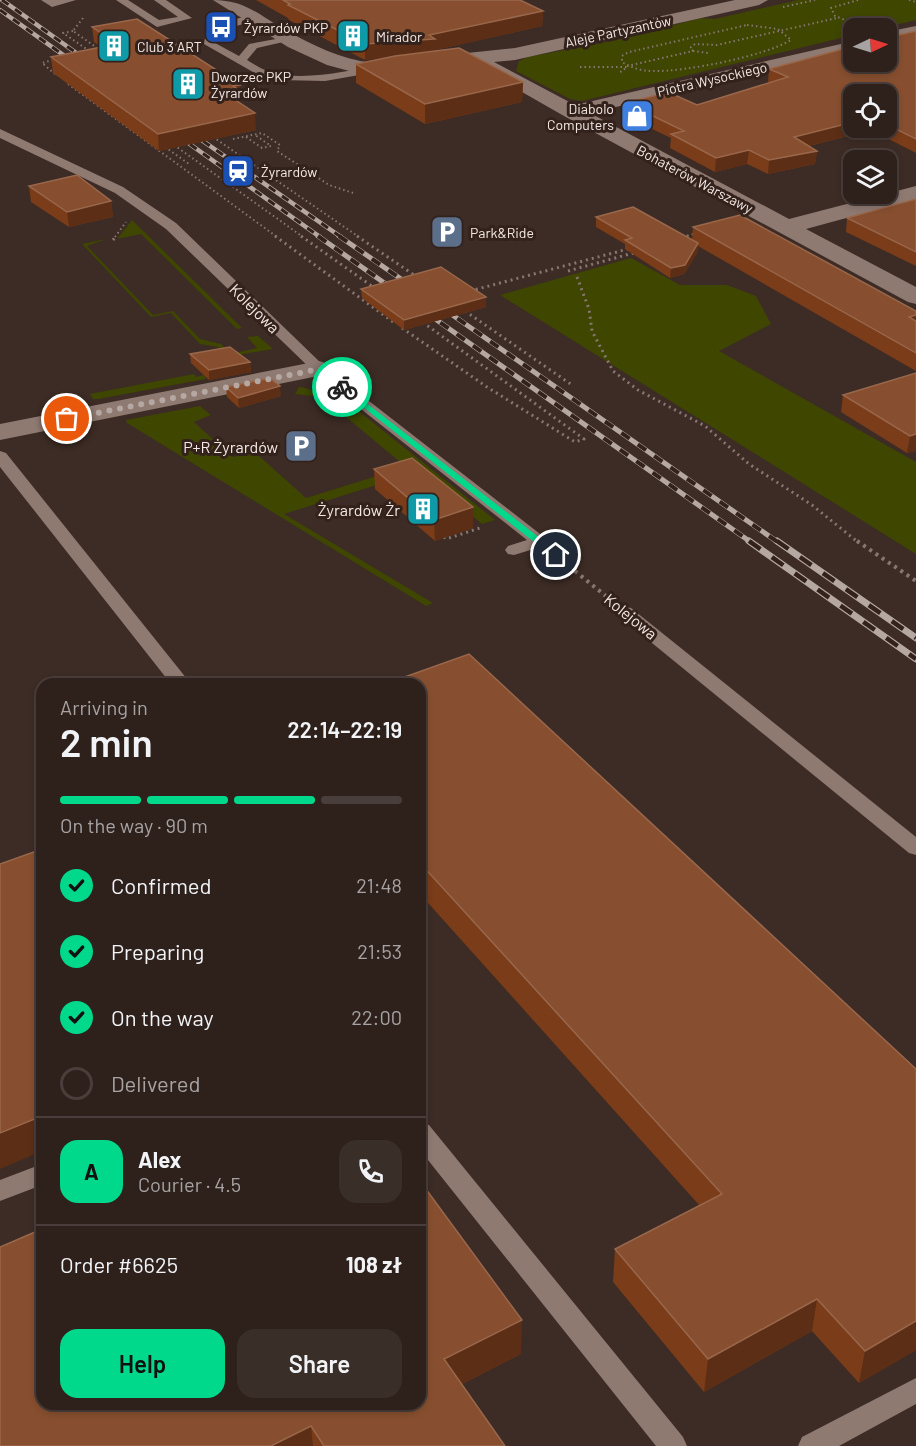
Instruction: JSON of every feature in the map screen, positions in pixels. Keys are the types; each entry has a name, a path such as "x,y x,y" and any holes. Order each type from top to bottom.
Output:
{"street":[{"name":"Aleje Partyzantów","path":"230,1 254,18 328,60 354,68 382,68 475,60 766,5"},
{"path":"897,35 916,31"},
{"name":"Piotra Wysockiego","path":"571,112 843,49"},
{"name":"Bohaterów Warszawy","path":"475,60 916,297"},
{"path":"786,227 916,192"},
{"path":"0,432 320,369"}],"lane":[{"path":"46,0 52,4 71,0"},
{"path":"121,0 157,24 187,18 159,0"},
{"path":"254,18 221,27 208,39 210,47 269,75 334,77 382,68"},
{"path":"241,60 253,46 288,38"},
{"path":"304,77 322,68 328,60"},
{"name":"Kolejowa","path":"0,133 119,190 163,219 320,369 556,555"},
{"path":"0,456 176,678"},
{"path":"514,550 539,542"},
{"name":"Kolejowa","path":"625,612 916,848"},
{"path":"426,1139 673,1446"},
{"path":"0,1191 36,1176"},
{"path":"812,1446 916,1390"}],"path":[{"path":"766,5 815,0"},
{"path":"837,18 831,11 832,7 858,0"},
{"path":"909,0 916,2"},
{"path":"86,12 79,26 73,31 63,33 91,52"},
{"path":"693,51 690,48 695,44 717,45 837,18 843,19"},
{"path":"627,67 621,57 629,52 739,26 758,26 782,31 790,38 788,43 727,58"},
{"path":"73,31 102,51"},
{"path":"717,45 720,50"},
{"path":"610,81 627,67 693,51 714,52"},
{"path":"56,60 42,63 60,78"},
{"path":"570,67 627,67 648,72 668,72"},
{"path":"67,83 360,298 487,387 575,442 584,438 420,321"},
{"path":"126,128 135,126"},
{"path":"256,129 280,145 276,150 286,157 329,185 353,193"},
{"path":"232,139 262,133"},
{"path":"245,136 262,148 271,146 254,134"},
{"path":"213,137 422,281"},
{"path":"171,143 381,293 375,294"},
{"path":"165,147 189,164"},
{"path":"180,166 198,162"},
{"path":"113,240 128,221"},
{"path":"679,238 700,232"},
{"path":"469,292 622,250 639,250 568,272"},
{"path":"413,275 422,273"},
{"path":"577,277 589,309 592,331 613,371 638,390 705,426 749,464 812,505 868,550 916,581"},
{"path":"360,298 369,296"},
{"path":"464,310 572,385"},
{"path":"390,319 398,317"},
{"path":"444,537 446,539 509,518"},
{"name":"Kolejowa","path":"556,555 625,612"}],"green space":[{"path":"798,0 916,0 916,20 897,24 897,18 843,18 843,37 582,101 570,99 516,71 519,61 528,57 622,39 701,18 715,19"},
{"path":"132,220 242,328 237,329 141,234 117,239"},
{"path":"107,239 87,246 153,315 173,311 200,339 221,344 231,354 257,348 247,337 258,336 273,349 225,357 218,347 200,344 171,313 151,317 82,244"},
{"path":"631,258 680,285 727,285 756,296 771,324 719,351 916,462 916,554 500,295"},
{"path":"194,374 196,377 204,375 206,379 98,399 93,399 90,394"},
{"path":"299,387 336,393 495,520 482,524 418,472 284,514 433,603 426,606 127,423 126,420 200,406 211,415 194,422 228,453 233,457 250,453 258,455 306,498 406,467 322,397 295,394"}],"building":[{"path":"283,0 520,0 543,11 429,35 435,39 365,44 288,5 290,4"},
{"path":"137,19 240,85 222,91 255,113 158,134 51,57 117,44 92,27"},
{"path":"916,31 916,139 897,130 897,84 843,84 843,125 794,137 817,151 769,160 749,150 716,158 671,134 684,131 626,103 668,92 697,105 788,77 769,69 843,49 843,72 897,72 897,35"},
{"path":"459,48 523,82 425,104 356,64 395,56"},
{"path":"77,175 111,201 67,212 29,186"},
{"path":"916,199 916,252 847,218"},
{"path":"633,207 698,243 685,265 671,268 625,240 632,238 596,217"},
{"path":"740,215 916,311 916,315 909,317 916,321 916,353 693,227"},
{"path":"441,267 486,297 404,320 361,289"},
{"path":"230,347 250,362 209,370 190,354"},
{"path":"916,373 916,434 910,436 843,395"},
{"path":"270,378 280,386 238,398 226,387"},
{"path":"412,458 473,507 434,520 374,469"},
{"path":"469,654 916,1069 916,1321 865,1351 817,1299 708,1359 615,1249 722,1194 426,870 426,678 402,678"},
{"path":"36,851 36,1118 0,1133 0,864"},
{"path":"426,1189 522,1320 444,1359 505,1446 324,1446 311,1426 271,1446 0,1446 0,1247 36,1232 36,1410 426,1410"}],"railway":[{"path":"2,0 89,62"},
{"path":"0,10 76,64"},
{"path":"190,132 341,237"},
{"path":"177,135 320,237"},
{"path":"318,236 397,292"},
{"path":"339,236 414,288"},
{"path":"441,307 779,543"},
{"path":"424,311 752,543"},
{"path":"749,541 916,659"},
{"path":"777,541 916,638"}],"way so far":[{"path":"67,419 320,369 342,387"}],"place":[{"name":"Żyrardów PKP","path":"221,27"},
{"name":"Mirador","path":"353,36"},
{"name":"Club 3 ART","path":"114,46"},
{"name":"Dworzec PKP Żyrardów","path":"188,84"},
{"name":"Diabolo Computers","path":"637,116"},
{"name":"Żyrardów","path":"238,171"},
{"name":"Park&Ride","path":"447,232"},
{"name":"P+R Żyrardów","path":"301,446"},
{"name":"Żyrardów Żr","path":"423,509"}],"route":[{"path":"342,387 556,555"}]}
